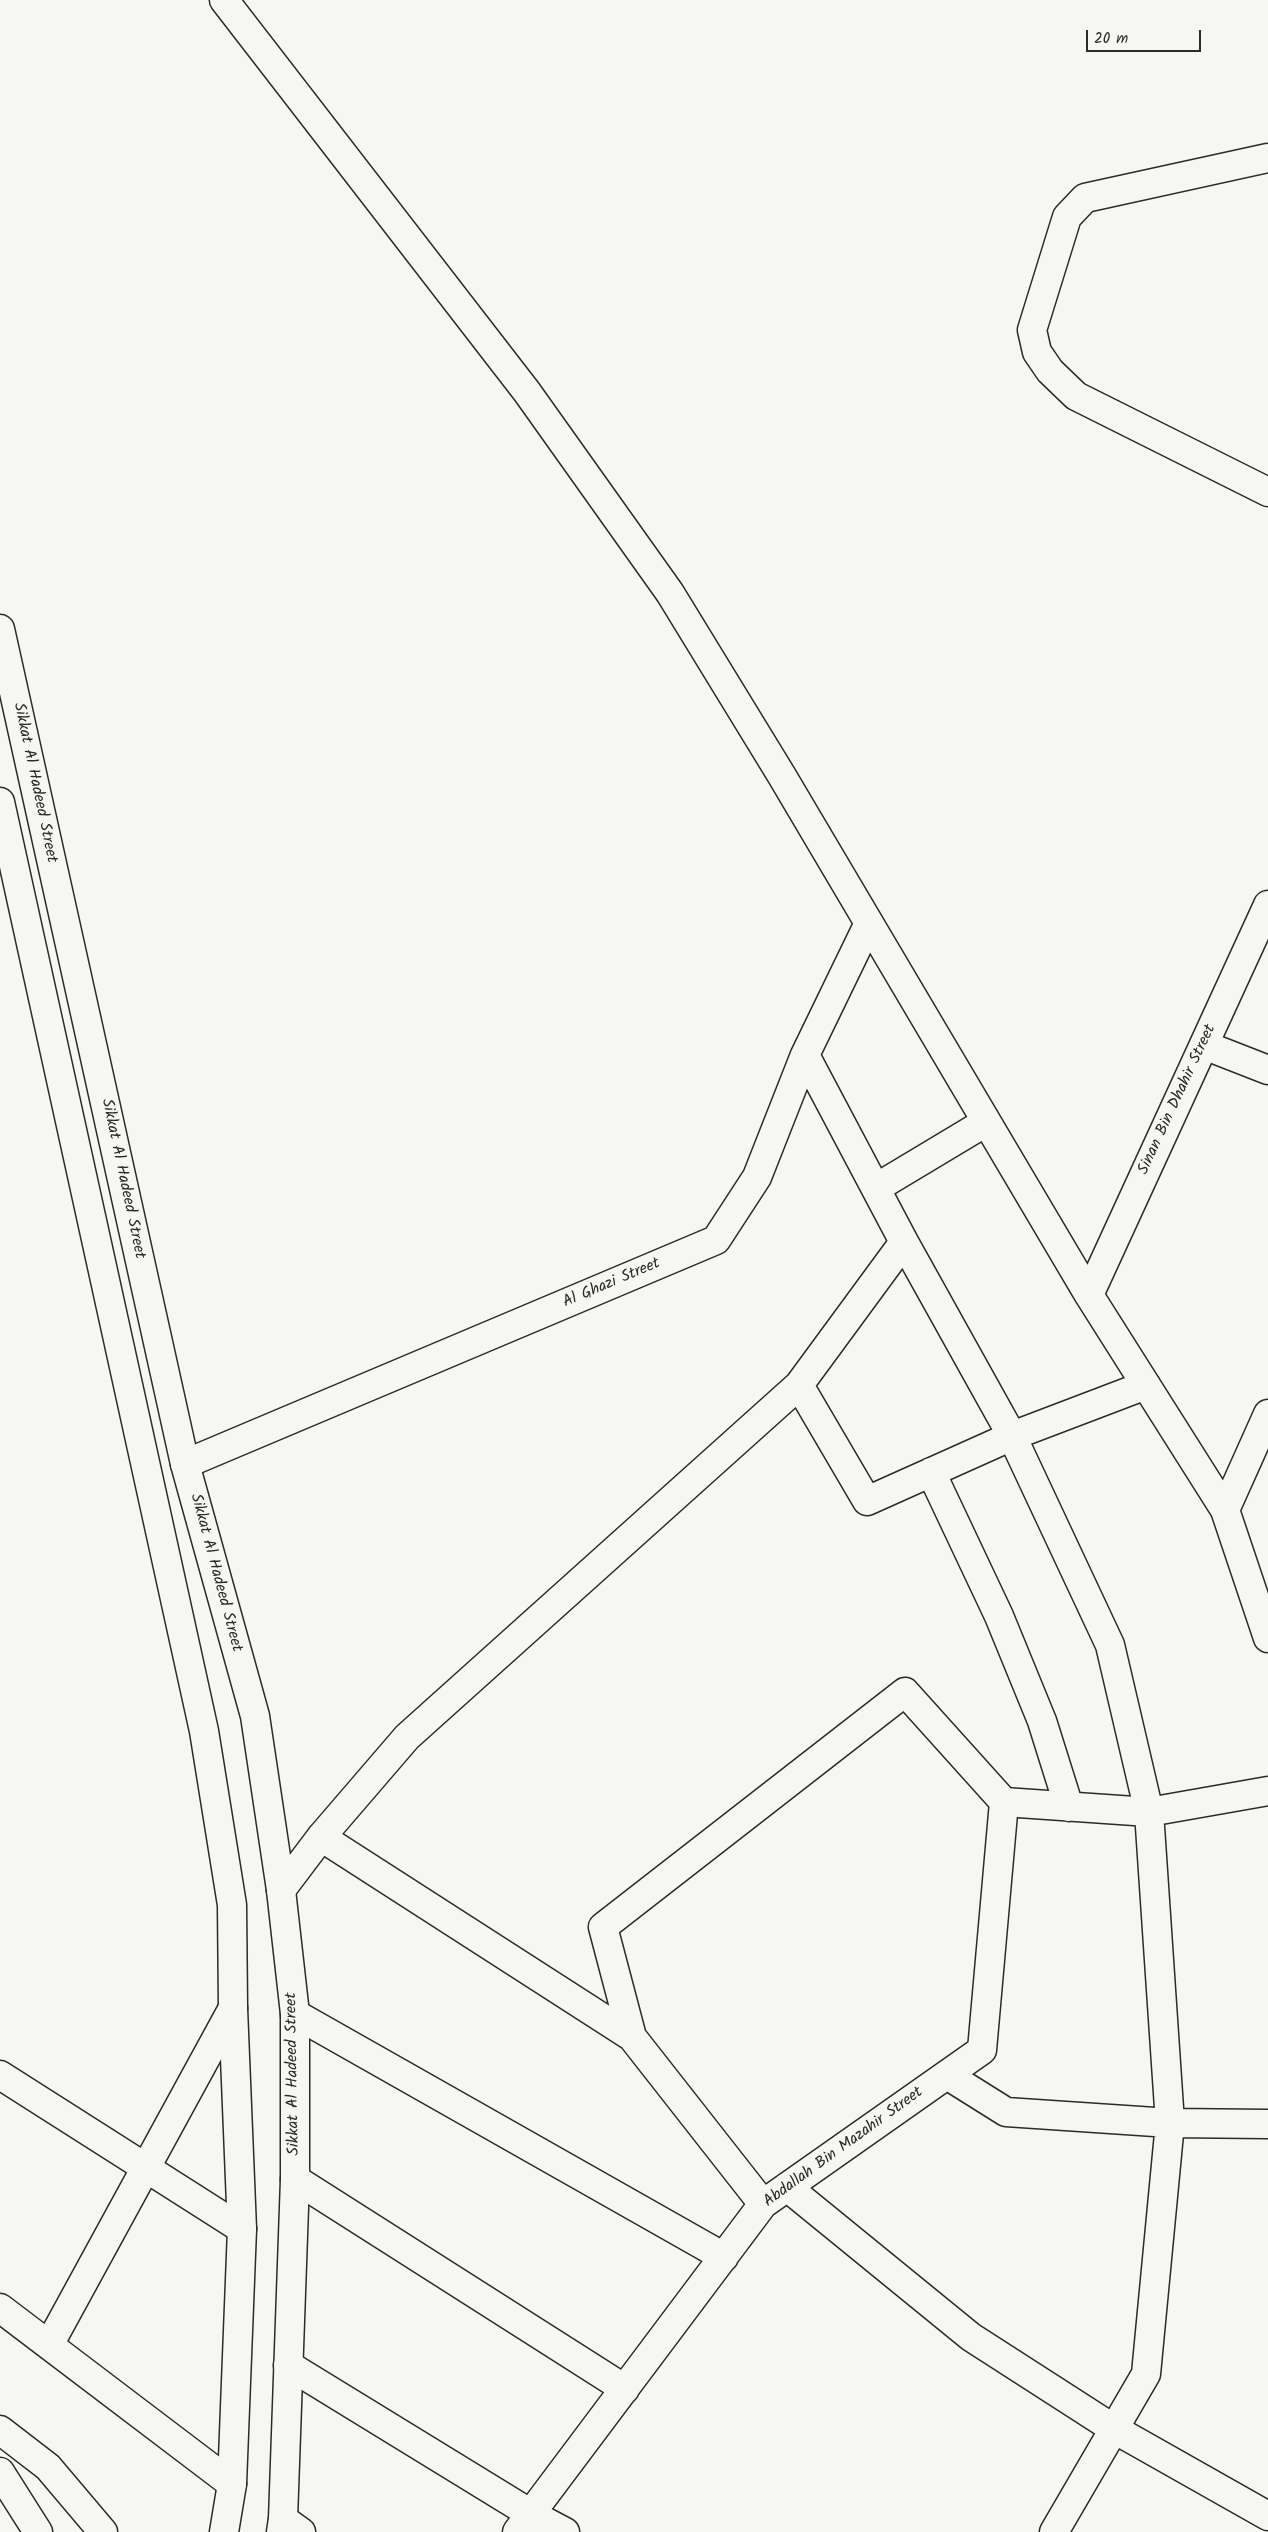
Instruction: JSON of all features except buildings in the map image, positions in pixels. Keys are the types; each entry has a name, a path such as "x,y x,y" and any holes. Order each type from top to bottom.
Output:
{"street":[{"path":"224,0 527,392 670,592 782,776 868,925 1089,1295 1224,1510 1268,1638"},
{"path":"1268,158 1085,198 1067,217 1032,330 1037,352 1050,371 1076,396 1268,492"},
{"name":"Sikkat Al Hadeed Street","path":"0,629 185,1464 255,1716 281,1890 296,2014 295,2179 288,2365 288,2528"},
{"path":"0,802 204,1731 232,1905 233,2008 242,2229 232,2484 224,2532"},
{"name":"Sinan Bin Dhahir Street","path":"1089,1295 1268,905"},
{"name":"Al Ghazi Street","path":"185,1464 716,1240 757,1177 806,1055 868,925"},
{"path":"1204,1044 1268,1070"},
{"path":"806,1055 904,1242 1012,1436 1110,1645 1149,1812 1170,2123 1146,2374 1054,2532"},
{"path":"876,1188 986,1122"},
{"path":"281,1890 321,1837 407,1737 799,1385 904,1242"},
{"path":"799,1385 867,1501 1012,1436 1146,1385"},
{"path":"1224,1510 1268,1414"},
{"path":"931,1472 999,1616 1042,1721 1069,1807"},
{"path":"632,2037 603,1927 905,1692 1004,1802 1149,1812 1268,1791"},
{"name":"Abdallah Bin Mazahir Street","path":"524,2523 763,2204 982,2050 1004,1802"},
{"path":"321,1837 632,2037 763,2204"},
{"path":"49,2345 233,2008"},
{"path":"296,2014 724,2257"},
{"path":"947,2074 1006,2112 1170,2123 1268,2124"},
{"path":"0,2075 242,2229"},
{"path":"295,2179 625,2389"},
{"path":"788,2187 971,2337 1114,2429 1268,2516"},
{"path":"0,2308 232,2484"},
{"path":"288,2365 524,2523 565,2532"},
{"path":"0,2430 48,2467 103,2532"},
{"path":"0,2472 38,2532"}]}
